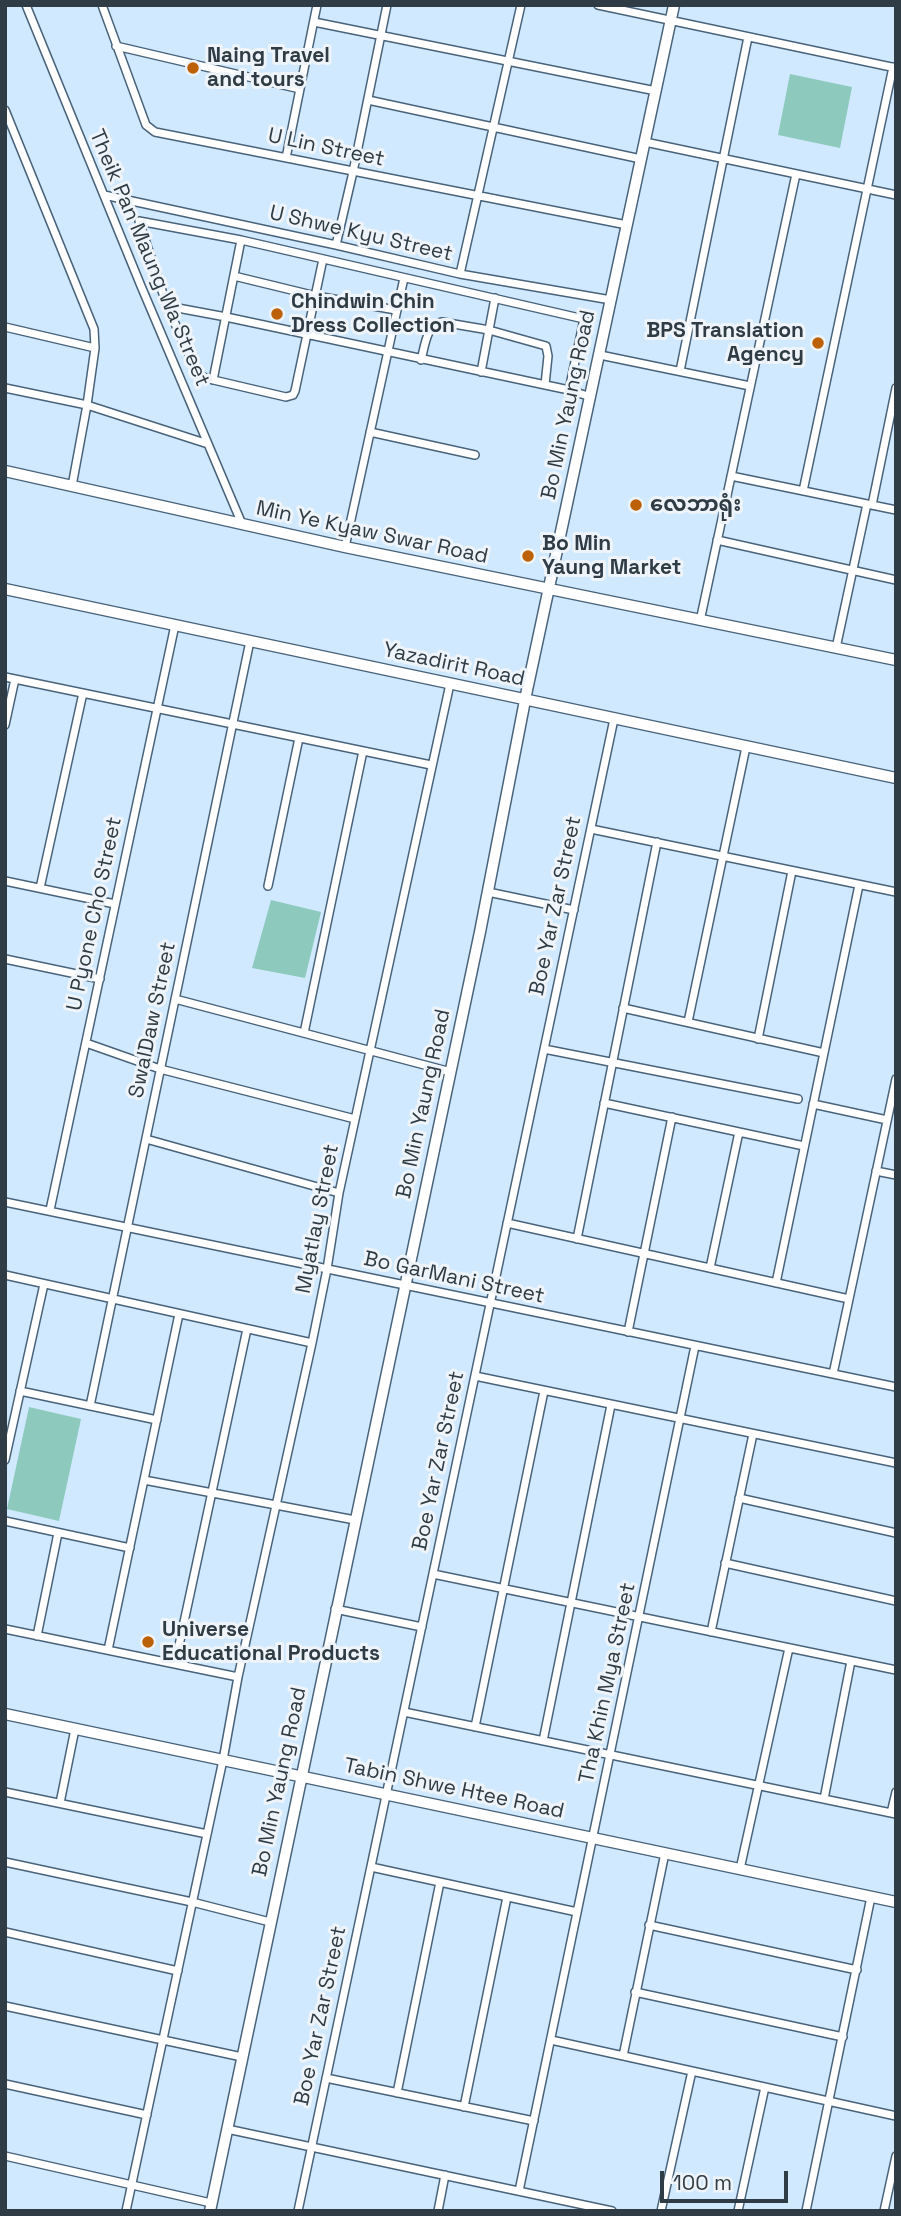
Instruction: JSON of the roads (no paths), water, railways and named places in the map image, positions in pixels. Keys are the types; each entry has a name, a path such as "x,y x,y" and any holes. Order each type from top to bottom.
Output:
{"street":[{"name":"Theik Pan Maung Wa Street","path":"26,5 242,524"},
{"name":"U Lin Street","path":"102,5 149,129 627,225"},
{"path":"286,158 317,5"},
{"path":"336,245 387,5"},
{"path":"460,274 521,5"},
{"path":"598,5 895,68 803,491"},
{"name":"Bo Min Yaung Road","path":"211,2207 335,1609 451,1072 527,690 674,5"},
{"path":"314,22 656,91"},
{"path":"680,372 748,37"},
{"path":"116,46 300,89"},
{"path":"368,100 641,159"},
{"path":"5,110 94,329 95,348 72,486"},
{"path":"645,142 896,195"},
{"path":"700,621 796,174"},
{"name":"U Shwe Kyu Street","path":"104,195 460,274 611,300"},
{"path":"323,259 295,391 292,396 286,397 205,378 197,372 167,306 138,221 242,240 584,319 569,390"},
{"path":"214,380 242,240"},
{"path":"234,276 316,296 396,310"},
{"path":"345,547 404,278"},
{"path":"481,372 495,299"},
{"path":"167,306 569,390 591,397"},
{"path":"421,360 429,330 435,323 489,330 546,346 548,356 545,385"},
{"path":"5,327 95,348"},
{"path":"600,355 750,386"},
{"path":"5,388 87,405 208,444"},
{"path":"836,648 896,388"},
{"path":"370,432 475,455"},
{"name":"Min Ye Kyaw Swar Road","path":"5,471 548,595 700,621 896,660"},
{"path":"731,476 896,510"},
{"path":"717,540 896,580"},
{"name":"Yazadirit Road","path":"5,589 450,684 527,690 614,719 896,778"},
{"name":"U Pyone Cho Street","path":"50,1210 175,625"},
{"name":"SwalDaw Street","path":"90,1406 250,641"},
{"path":"5,677 430,765"},
{"path":"5,725 15,679"},
{"name":"Myatlay Street","path":"126,2211 238,1677 312,1343 339,1193 430,765 450,684"},
{"path":"40,888 83,693"},
{"name":"Boe Yar Zar Street","path":"298,2211 614,719"},
{"path":"268,886 299,738"},
{"path":"688,1022 746,747"},
{"path":"304,1033 363,751"},
{"path":"591,829 896,892"},
{"path":"577,1239 657,842"},
{"path":"758,1039 792,870"},
{"path":"5,881 115,904"},
{"path":"776,1283 859,885"},
{"path":"488,892 573,910"},
{"path":"5,959 100,979"},
{"path":"175,999 451,1072"},
{"path":"623,1008 824,1053"},
{"path":"86,1043 160,1069 355,1119"},
{"path":"544,1049 798,1100"},
{"path":"833,1374 896,1079"},
{"path":"604,1103 804,1146"},
{"path":"813,1104 887,1120"},
{"path":"628,1332 672,1117"},
{"path":"710,1268 739,1132"},
{"path":"146,1139 339,1193"},
{"path":"876,1171 896,1175"},
{"name":"Bo GarMani Street","path":"5,1202 896,1387"},
{"path":"507,1223 849,1299"},
{"path":"5,1275 312,1343"},
{"path":"6,1454 44,1284"},
{"path":"108,1650 179,1314"},
{"path":"175,1664 247,1329"},
{"name":"Tha Khin Mya Street","path":"519,2191 695,1346"},
{"path":"475,1377 896,1463"},
{"path":"20,1391 157,1420"},
{"path":"475,1727 544,1391"},
{"path":"543,1741 611,1405"},
{"path":"711,1632 753,1434"},
{"path":"144,1480 355,1520"},
{"path":"739,1498 896,1533"},
{"path":"5,1521 130,1549"},
{"path":"37,1636 58,1533"},
{"path":"725,1563 896,1601"},
{"path":"433,1574 896,1670"},
{"path":"335,1609 422,1627"},
{"path":"5,1629 238,1677"},
{"path":"740,1869 789,1648"},
{"path":"824,1799 851,1661"},
{"path":"404,1712 894,1813 896,1792"},
{"name":"Tabin Shwe Htee Road","path":"5,1714 896,1902"},
{"path":"60,1803 75,1729"},
{"path":"5,1793 207,1834"},
{"path":"623,2056 665,1853"},
{"path":"5,1862 192,1902 270,1922"},
{"path":"371,1867 577,1912"},
{"path":"397,2093 440,1882"},
{"path":"464,2107 507,1896"},
{"path":"806,2211 871,1897"},
{"path":"649,1925 857,1970"},
{"path":"5,1932 178,1971"},
{"path":"635,1992 843,2037"},
{"path":"5,2006 242,2057"},
{"path":"551,2040 896,2116"},
{"path":"661,2211 692,2071"},
{"path":"326,2078 534,2121"},
{"path":"5,2084 147,2115"},
{"path":"738,2211 765,2087"},
{"path":"227,2129 519,2191 590,2209 612,2211"},
{"path":"5,2156 132,2185 211,2207"},
{"path":"884,2211 896,2156"},
{"path":"438,2211 445,2175"}],"place":[{"name":"Naing Travel and tours","path":"193,68"},
{"name":"Chindwin Chin Dress Collection","path":"277,314"},
{"name":"BPS Translation Agency","path":"818,343"},
{"name":"လေဘာရုံး","path":"636,505"},
{"name":"Bo Min Yaung Market","path":"528,556"},
{"name":"Universe Educational Products","path":"148,1642"}]}
